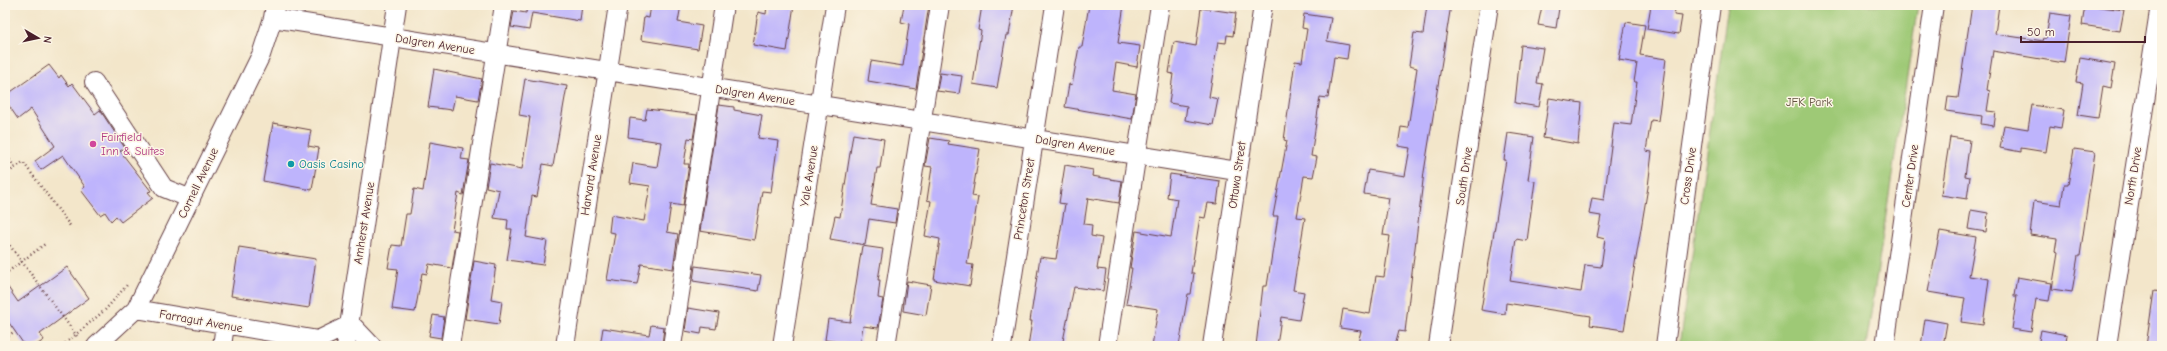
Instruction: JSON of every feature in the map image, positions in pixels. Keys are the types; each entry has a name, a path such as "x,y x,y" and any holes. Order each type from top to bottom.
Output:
{"street":[{"name":"Amherst Avenue","path":"346,346 397,5"},
{"path":"450,346 504,5"},
{"name":"Harvard Avenue","path":"565,346 618,5"},
{"path":"672,346 724,5"},
{"name":"Yale Avenue","path":"782,346 835,5"},
{"path":"886,346 940,5"},
{"name":"Princeton Street","path":"1002,346 1055,5"},
{"path":"1107,346 1160,5"},
{"name":"Ottawa Street","path":"1212,346 1263,5"},
{"name":"South Drive","path":"1438,346 1489,5"},
{"name":"Cross Drive","path":"1665,346 1711,5"},
{"name":"Center Drive","path":"1885,346 1934,5"},
{"name":"North Drive","path":"2107,346 2160,5"},
{"name":"Dalgren Avenue","path":"274,12 392,37 1237,171"},
{"name":"Cornell Avenue","path":"96,346 136,309 262,55 274,12"},
{"path":"94,82 164,188 190,199"},
{"name":"Farragut Avenue","path":"136,309 318,340 350,324"},
{"path":"350,324 372,346"},
{"path":"222,346 225,325"}],"path":[{"path":"5,153 15,168"},
{"path":"5,175 23,162 71,226"},
{"path":"5,239 77,336"},
{"path":"5,274 45,244"},
{"path":"62,346 77,336 105,310 129,283"},
{"path":"5,338 15,331"}],"green space":[{"name":"JFK Park","path":"1728,5 1918,5 1866,346 1679,346"}],"building":[{"path":"527,5 582,5 580,21 532,13 529,30 511,27 514,11 526,13"},
{"path":"651,5 681,5 678,22 702,26 698,49 641,40 644,17 649,18"},
{"path":"767,5 794,5 787,51 753,45 758,12 766,14"},
{"path":"904,5 929,5 916,89 868,81 871,61 903,66 909,24 901,22"},
{"path":"982,5 1014,5 1009,35 1006,35 997,88 973,84 981,31 978,30"},
{"path":"1089,5 1124,5 1118,43 1140,46 1137,67 1116,63 1112,90 1136,94 1132,119 1065,107 1069,84 1072,85 1079,47 1082,47"},
{"path":"1427,5 1451,5 1424,172 1405,332 1399,331 1395,346 1357,346 1361,331 1340,328 1343,309 1370,314 1376,276 1384,277 1390,236 1383,235 1389,198 1364,194 1368,170 1405,176 1410,148 1398,146 1401,127 1408,128 1417,68 1409,66 1414,33 1423,34"},
{"path":"1651,5 1676,5 1674,15 1682,16 1679,34 1647,29"},
{"path":"1972,5 1999,5 1995,34 2043,41 2044,38 2046,38 2050,13 2071,16 2064,63 1993,51 1987,90 1990,91 1987,111 1996,112 1994,126 1981,124 1982,116 1946,111 1948,97 1958,98"},
{"path":"2085,5 2124,10 2120,31 2082,25"},
{"path":"1542,6 1559,8 1556,28 1538,25"},
{"path":"1201,8 1236,13 1233,36 1227,35 1226,43 1218,42 1209,97 1218,99 1213,125 1185,120 1187,106 1169,103 1173,74 1169,73 1174,42 1196,46"},
{"path":"1304,14 1331,18 1327,41 1349,45 1347,59 1334,57 1328,98 1320,97 1311,156 1317,157 1313,177 1304,176 1297,217 1305,218 1293,290 1304,292 1299,320 1281,317 1277,346 1256,346 1263,286 1267,286 1278,216 1273,216 1287,141 1284,140 1295,61 1302,62 1307,29 1302,28"},
{"path":"1626,22 1645,25 1640,55 1666,59 1658,121 1651,120 1646,151 1652,152 1648,187 1624,330 1590,325 1591,316 1506,303 1505,314 1481,310 1506,160 1504,160 1508,133 1534,137 1528,180 1535,181 1527,241 1516,239 1510,281 1581,292 1585,265 1601,267 1605,239 1597,237 1601,216 1589,214 1592,198 1604,200 1614,123 1631,125 1637,82 1634,82 1637,63 1619,60"},
{"path":"1521,45 1543,48 1537,83 1543,84 1539,107 1515,103"},
{"path":"2080,58 2115,64 2111,88 2103,86 2098,118 2078,115 2083,83 2076,82"},
{"name":"Fairfield Inn & Suites","path":"49,65 59,78 61,75 69,86 72,83 95,114 100,110 125,148 120,151 151,191 148,192 153,198 121,222 116,216 111,221 105,212 100,215 81,190 85,187 63,155 41,170 35,161 55,146 31,109 18,119 5,100 5,96"},
{"path":"434,69 482,79 478,100 455,96 452,110 428,107"},
{"path":"940,73 962,76 959,94 937,91"},
{"path":"525,79 567,86 553,166 543,164 537,197 532,196 526,237 547,241 543,265 507,260 512,229 507,229 508,220 494,218 499,190 486,187 490,163 522,169 530,117 519,115"},
{"path":"1549,98 1582,103 1578,144 1543,138"},
{"path":"719,105 734,107 734,110 762,115 758,138 778,141 771,192 762,191 754,240 700,231"},
{"path":"2032,105 2064,110 2061,128 2050,126 2046,152 2021,148 2021,152 2000,148 2004,125 2028,129"},
{"path":"647,109 697,115 693,139 688,138 684,164 689,164 683,206 671,204 667,232 678,234 673,269 641,264 637,284 607,280 615,233 609,232 611,215 644,221 650,186 630,183 633,163 657,167 661,142 628,137 630,118 645,120"},
{"name":"Oasis Casino","path":"273,123 311,130 308,146 319,148 312,190 263,181"},
{"path":"853,134 884,139 880,168 877,168 871,205 897,209 895,223 869,219 865,245 830,239 835,216 840,217"},
{"path":"1950,137 1970,140 1965,176 1970,177 1967,199 1941,195"},
{"path":"930,138 949,141 948,144 980,149 972,196 978,197 967,264 973,265 970,286 934,280 940,239 925,236 931,201 927,200 932,167 925,166"},
{"path":"430,142 463,148 461,159 469,160 463,195 458,193 452,230 458,231 452,268 429,264 427,274 422,273 415,312 392,309 398,269 388,268 392,245 401,246 406,214 410,214 414,189 423,191"},
{"path":"2074,149 2095,152 2080,256 2078,256 2072,292 2052,289 2058,253 2055,252 2057,239 2030,235 2034,201 2061,205 2064,185 2068,185"},
{"path":"1065,165 1093,170 1092,176 1122,181 1119,203 1088,198 1084,224 1092,225 1091,236 1102,238 1097,269 1106,270 1103,291 1074,287 1062,346 1028,346 1032,321 1030,321 1040,257 1056,259 1065,204 1059,203"},
{"path":"1170,174 1220,181 1217,204 1208,203 1205,218 1200,217 1191,273 1194,273 1191,294 1188,294 1179,346 1152,346 1158,309 1126,304 1136,231 1171,237 1177,199 1167,197"},
{"path":"1971,210 1988,213 1986,232 1968,229"},
{"path":"1940,231 1976,237 1969,276 1989,279 1983,325 1961,322 1965,298 1928,292"},
{"path":"862,246 883,249 878,280 880,280 878,298 883,299 878,328 863,326 860,345 825,340 828,319 850,322"},
{"path":"239,247 316,259 309,308 231,296"},
{"path":"474,261 496,265 491,299 502,301 499,324 465,319"},
{"path":"695,266 761,275 758,291 693,281"},
{"path":"67,267 89,298 40,334 44,340 35,346 25,346 5,317 5,283 18,302"},
{"path":"2017,277 2052,283 2049,301 2036,299 2031,332 2012,329 2017,296 2014,296"},
{"path":"907,281 931,285 926,315 903,311"},
{"path":"2154,291 2162,292 2162,346 2146,346"},
{"path":"688,308 719,313 716,329 702,327 701,334 685,331"},
{"path":"433,315 444,317 441,338 429,336"},
{"path":"1925,319 1947,323 1943,346 1921,346"},
{"path":"651,325 664,327 662,346 600,346 603,328 649,335"},
{"path":"2041,330 2067,335 2065,346 2038,346"}],"place":[{"name":"Fairfield Inn & Suites","path":"93,144"},
{"name":"Oasis Casino","path":"291,164"}]}
